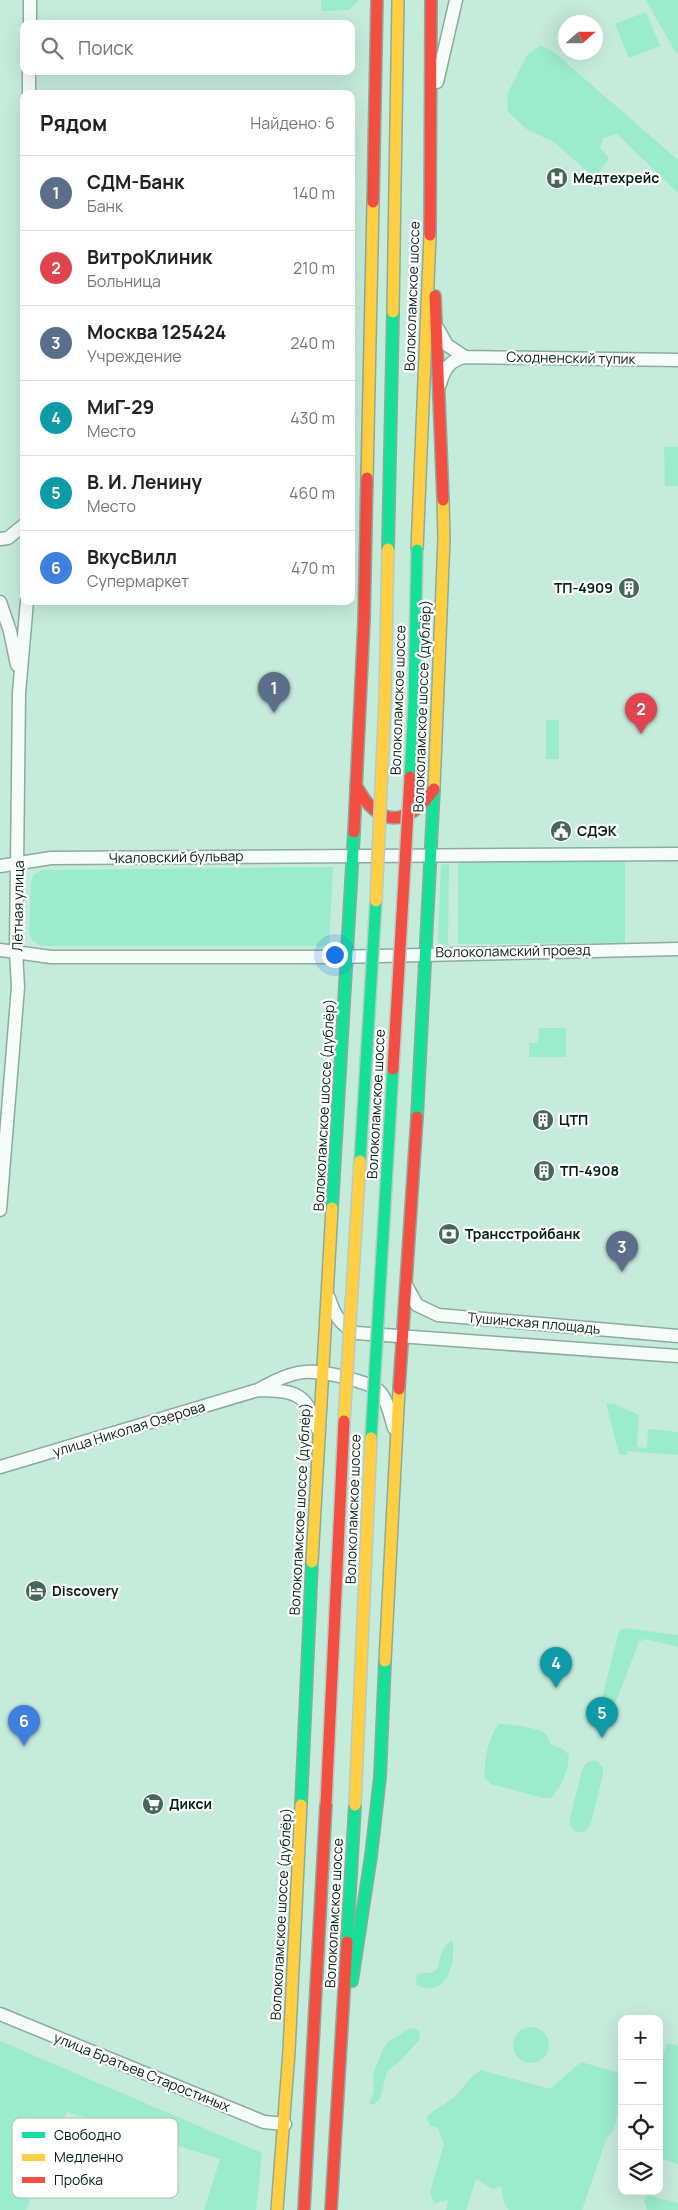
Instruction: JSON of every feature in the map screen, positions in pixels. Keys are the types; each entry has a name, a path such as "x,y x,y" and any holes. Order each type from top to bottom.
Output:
{"main road":[{"name":"Волоколамское шоссе (дублёр)","path":"277,2210 285,2124 294,1963 311,1573 348,957 364,620 377,0"},
{"name":"Волоколамское шоссе","path":"302,2210 305,2190 326,1804 344,1425 379,856 385,700 392,398 398,0"},
{"name":"Волоколамское шоссе","path":"331,2210 344,2020 372,1423 414,702 417,550 430,228 432,0"},
{"name":"Волоколамское шоссе (дублёр)","path":"344,2020 359,1945 379,1792 396,1435 407,1284 431,855 444,538 437,325 430,228"},
{"path":"356,785 368,806 378,814 391,818 405,817 417,812 427,802 434,789"}],"street":[{"path":"30,0 30,20"},
{"path":"430,111 456,0"},
{"path":"29,75 29,90"},
{"path":"437,325 447,345 465,357"},
{"path":"439,391 447,366 458,358 465,357"},
{"name":"Сходненский тупик","path":"465,357 678,360"},
{"path":"0,539 8,538 20,528"},
{"path":"0,602 16,657 19,693"},
{"name":"Лётная улица","path":"0,1210 18,987 16,952 19,693 27,605"},
{"path":"353,855 678,854"},
{"name":"Чкаловский бульвар","path":"0,866 51,858 353,855"},
{"name":"Волоколамский проезд","path":"348,957 678,949"},
{"path":"0,950 51,956 348,957"},
{"name":"Тушинская площадь","path":"407,1284 413,1301 417,1305 438,1315 678,1336"},
{"name":"Тушинская площадь","path":"328,1293 336,1315 348,1329 356,1333 678,1356"},
{"name":"улица Николая Озерова","path":"0,1467 258,1390 275,1380 298,1372 323,1372 366,1384 378,1390 385,1402 396,1435"},
{"name":"улица Николая Озерова","path":"258,1390 286,1391 302,1399 313,1416 319,1436"},
{"name":"улица Братьев Старостиных","path":"0,2014 264,2122 285,2124"}],"green space":[{"path":"321,0 359,0 349,10 321,11"},
{"path":"646,0 678,0 678,53 674,50"},
{"path":"646,12 660,46 629,58 615,24"},
{"path":"541,45 555,53 558,56 558,60 563,60 678,160 678,193 617,134 603,138 600,148 609,158 595,178 554,142 528,130 508,112 507,95 527,55"},
{"path":"664,447 678,447 678,486 665,486"},
{"path":"546,720 559,720 559,759 546,759"},
{"path":"625,861 625,943 458,944 458,862"},
{"path":"449,864 448,945 438,943 441,865"},
{"path":"333,867 329,946 41,946 33,941 29,934 31,881 34,874 43,870"},
{"path":"539,1028 566,1028 566,1057 529,1057 529,1043 538,1043"},
{"path":"606,1403 615,1404 639,1415 637,1447 647,1448 648,1429 678,1432 678,1455 627,1451 626,1455 619,1454"},
{"path":"625,1628 678,1635 678,1647 645,1639 639,1642 611,1714 606,1718 600,1716 599,1710 619,1631"},
{"path":"499,1724 524,1727 543,1732 547,1735 551,1745 563,1749 569,1755 564,1778 551,1798 543,1798 491,1784 485,1779 487,1750 492,1735"},
{"path":"589,1761 597,1761 603,1767 603,1775 590,1826 584,1832 576,1832 570,1826 570,1818 583,1767"},
{"path":"452,1940 453,1958 451,1968 442,1983 435,1987 427,1988 417,1985 416,1977 421,1973 430,1973 438,1969 444,1948"},
{"path":"531,2027 544,2032 549,2045 544,2058 531,2063 518,2058 513,2045 518,2032"},
{"path":"410,2028 419,2030 420,2039 387,2072 380,2099 373,2105 369,2103 374,2092 373,2074 383,2049 388,2042"},
{"path":"0,2041 262,2153 256,2210 204,2210 220,2159 178,2146 178,2118 87,2118 67,2112 64,2118 12,2118 12,2198 31,2198 26,2210 0,2210"},
{"path":"667,2043 678,2046 678,2164 663,2159 663,2056"},
{"path":"581,2062 618,2072 618,2114 614,2129 606,2140 582,2210 509,2210 504,2203 501,2186 493,2189 476,2179 466,2210 446,2210 448,2200 434,2203 430,2192 444,2145 438,2128 430,2126 427,2117 430,2114 453,2098 472,2076 481,2070 550,2089"},
{"path":"648,2195 678,2203 678,2210 647,2210 644,2200"}],"traffic: fast":[{"path":"388,549 393,312"},
{"path":"410,777 414,702 417,550"},
{"path":"417,1117 434,788"},
{"path":"332,1208 354,832"},
{"path":"360,1161 376,901"},
{"path":"371,1438 393,1069"},
{"path":"301,1805 312,1562"},
{"path":"352,1981 371,1856 380,1777 385,1661"},
{"path":"347,1942 355,1805"}],"traffic: slow":[{"path":"393,312 398,0"},
{"path":"367,478 373,202"},
{"path":"417,550 430,235"},
{"path":"434,788 444,538 443,500"},
{"path":"376,901 385,699 388,549"},
{"path":"344,1421 360,1161"},
{"path":"312,1562 332,1208"},
{"path":"385,1661 399,1389"},
{"path":"355,1805 371,1438"},
{"path":"277,2210 289,2051 301,1805"}],"traffic: jam":[{"path":"373,202 377,0"},
{"path":"430,235 431,0"},
{"path":"435,296 443,500"},
{"path":"354,832 364,620 367,478"},
{"path":"393,1069 410,777"},
{"path":"356,785 374,809 383,815 393,818 414,811 434,789"},
{"path":"399,1389 417,1117"},
{"path":"326,1804 344,1421"},
{"path":"304,2210 326,1804"},
{"path":"331,2210 347,1942"}],"place":[{"name":"Медтехрейс","path":"557,178"},
{"name":"ТП-4909","path":"629,588"},
{"name":"СДМ-Банк","path":"274,713"},
{"name":"ВитроКлиник","path":"641,734"},
{"name":"СДЭК","path":"561,831"},
{"name":"ЦТП","path":"543,1120"},
{"name":"ТП-4908","path":"544,1171"},
{"name":"Трансстройбанк","path":"449,1234"},
{"name":"Москва 125424","path":"622,1272"},
{"name":"Discovery","path":"36,1591"},
{"name":"МиГ-29","path":"556,1688"},
{"name":"В. И. Ленину","path":"602,1738"},
{"name":"ВкусВилл","path":"24,1746"},
{"name":"Дикси","path":"153,1804"}]}
